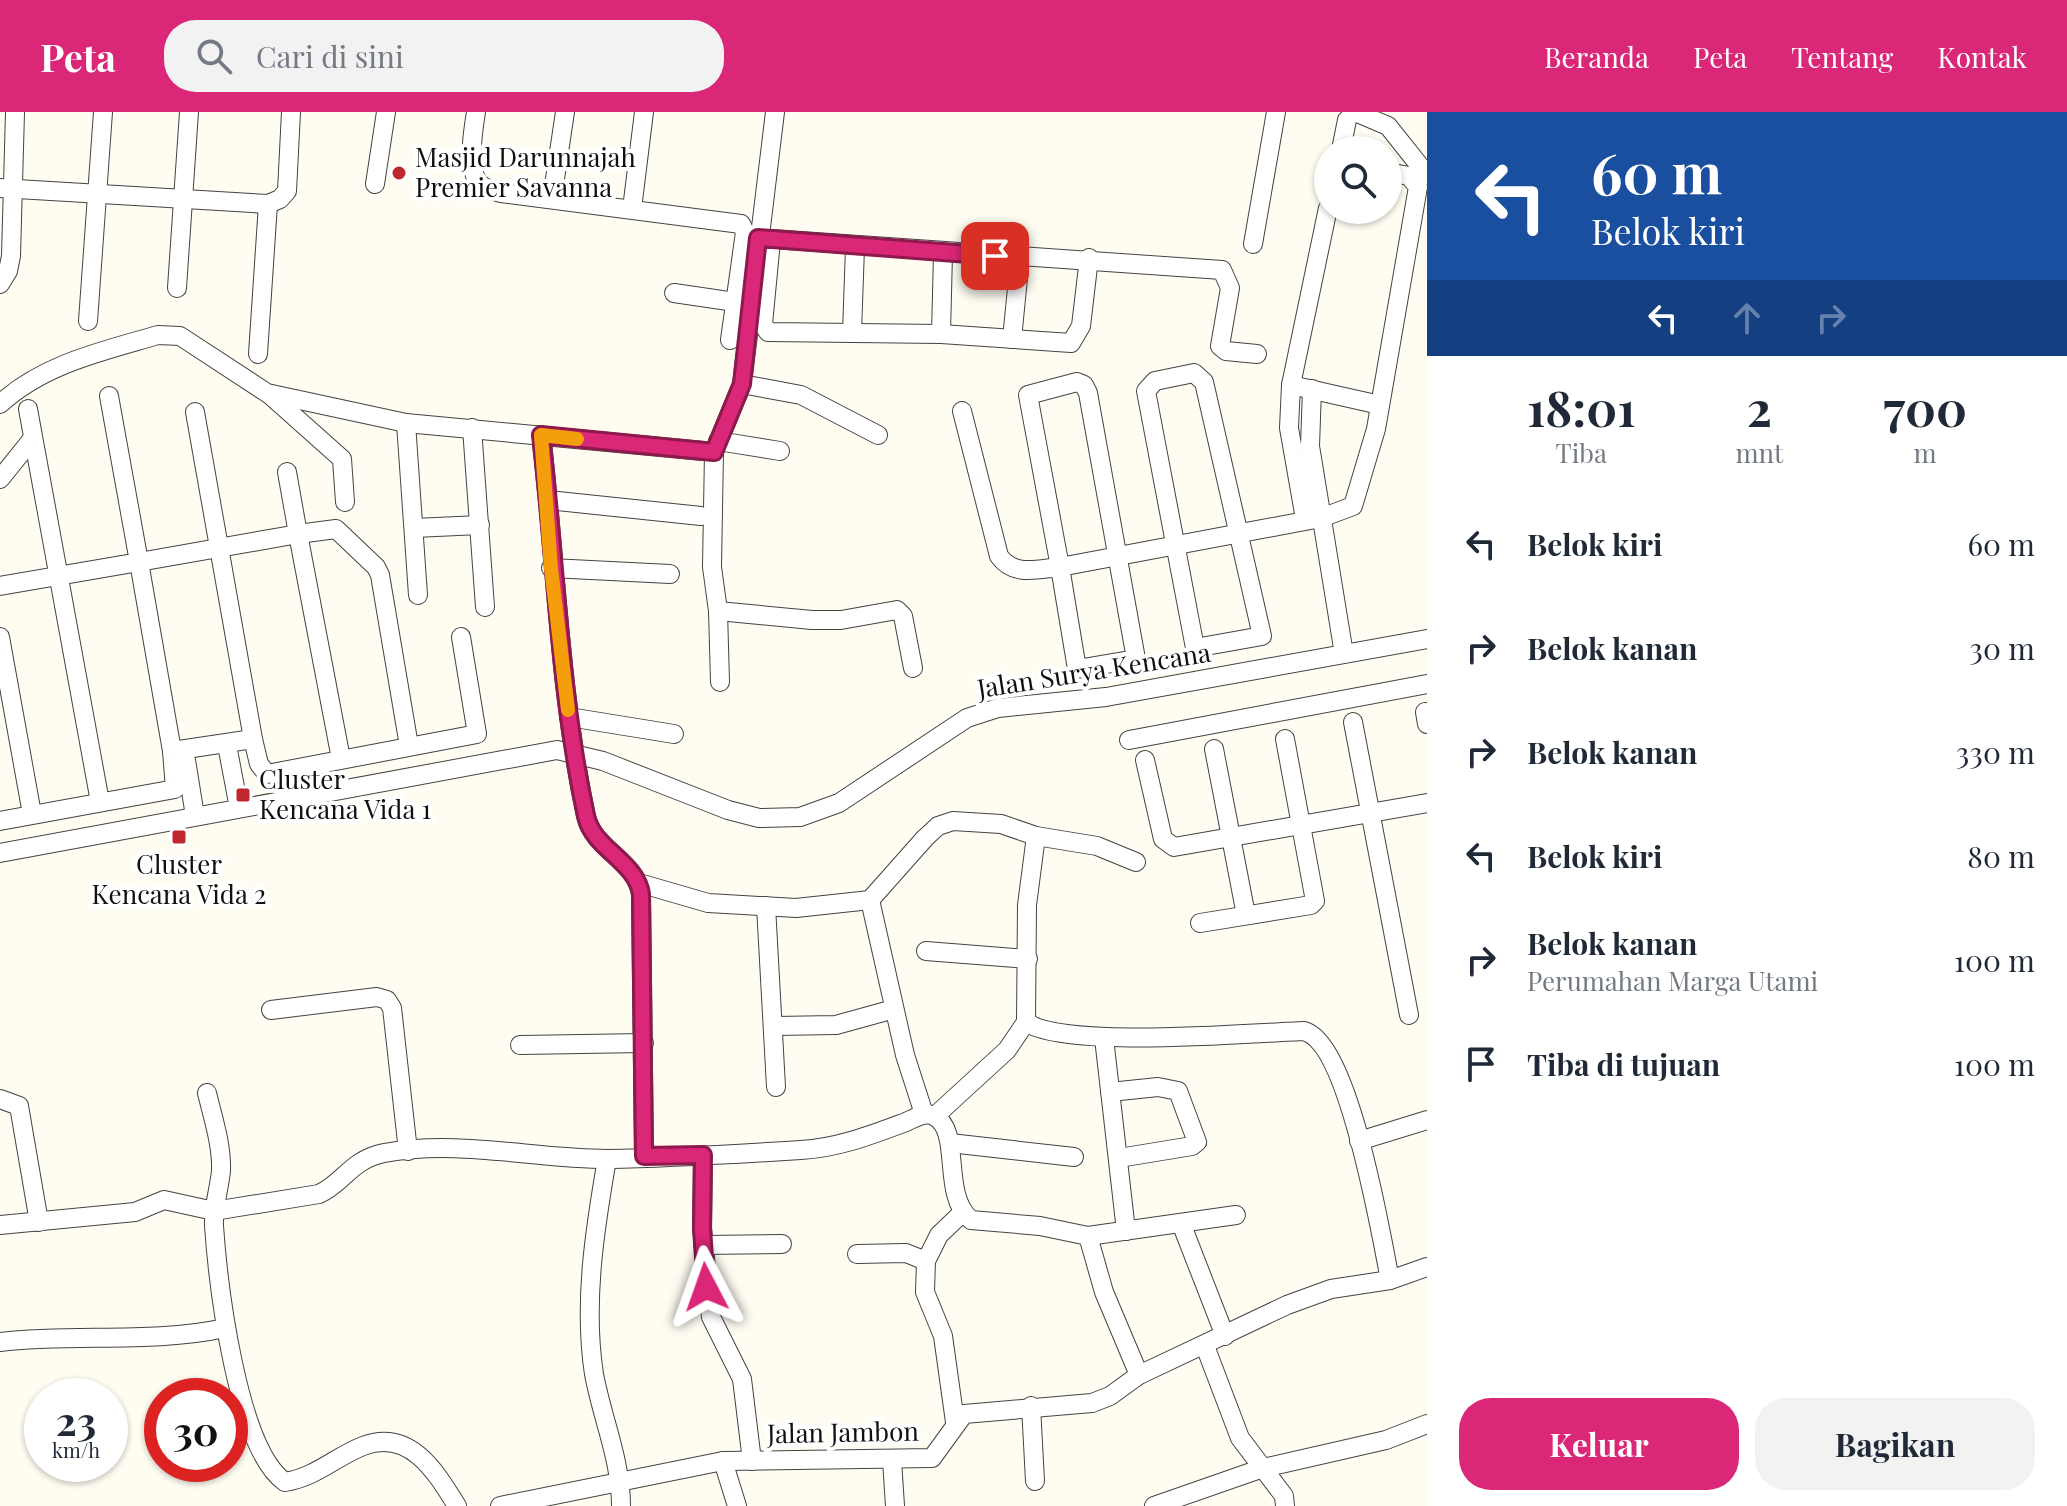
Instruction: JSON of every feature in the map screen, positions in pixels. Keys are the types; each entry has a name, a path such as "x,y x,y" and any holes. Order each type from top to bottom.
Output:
{"street":[{"path":"0,284 8,271 11,256 6,188 15,112"},
{"path":"88,321 103,112"},
{"path":"177,288 189,112"},
{"path":"6,188 268,204 280,199 287,191 291,112"},
{"path":"375,184 386,112"},
{"path":"476,112 474,157 477,181 501,193 741,224 745,232 730,340"},
{"path":"552,199 565,112"},
{"path":"632,209 644,112"},
{"path":"720,682 713,562 716,447 742,384 764,240 775,112"},
{"path":"1253,244 1276,112"},
{"path":"1345,136 1351,116 1388,126 1427,175"},
{"path":"962,411 999,556 1006,566 1018,571 1117,558 1313,519 1353,506 1380,405 1418,187 1409,176 1402,175"},
{"path":"258,354 268,204"},
{"path":"1325,224 1291,385 1289,428 1344,654"},
{"path":"764,240 943,254 1089,258 1222,270 1227,275 1230,288 1220,346 1226,351 1257,354"},
{"path":"764,240 765,329 768,332 941,334 1071,343 1078,336 1089,258"},
{"path":"852,333 855,247"},
{"path":"941,334 943,254"},
{"path":"1012,339 1020,258"},
{"path":"674,293 735,302"},
{"path":"0,404 16,389 78,359 158,335 180,336 267,393 342,459 345,502"},
{"path":"1194,373 1204,382 1241,533 1262,636 1195,648 1146,391 1155,381 1194,373"},
{"path":"1077,382 1084,385 1088,393 1136,659 1077,669 1060,567 1028,395 1077,382"},
{"path":"742,384 801,395 878,435"},
{"path":"1291,385 1380,405"},
{"path":"1312,389 1310,446 1313,519"},
{"path":"267,393 406,423 780,451"},
{"path":"109,396 139,562 195,816"},
{"path":"28,409 100,802"},
{"path":"195,412 253,739 259,764 267,774 477,734 461,637"},
{"path":"406,423 418,595"},
{"path":"472,428 485,607"},
{"path":"541,435 551,568 569,717 587,821 639,883 708,903 796,908 870,900 938,826 966,819 1001,824 1036,836 1097,846 1136,862"},
{"path":"0,479 33,438"},
{"path":"287,472 341,759"},
{"path":"548,500 701,516"},
{"path":"414,528 480,525"},
{"path":"0,586 336,529 376,567 409,746"},
{"path":"713,562 732,563"},
{"path":"551,568 670,574"},
{"path":"718,611 752,616 841,620 897,610 903,616 913,668"},
{"path":"0,637 32,814"},
{"name":"Jalan Surya Kencana","path":"0,853 557,750 576,753 728,810 759,818 800,817 839,803 957,725 998,708 1106,697 1427,639"},
{"path":"1129,740 1427,684"},
{"path":"569,717 674,734"},
{"path":"1353,722 1409,1015"},
{"path":"178,750 253,739"},
{"path":"1200,923 1311,905 1315,901 1285,739"},
{"path":"227,745 239,808"},
{"path":"1214,749 1246,915"},
{"path":"0,821 175,789 178,750"},
{"path":"1145,760 1167,845 1174,847 1427,803"},
{"path":"0,1225 135,1212 164,1200 214,1211 319,1194 350,1167 369,1158 408,1151 453,1146 607,1159 824,1149 930,1115 1007,1050 1026,1022 1027,905 1036,836"},
{"path":"639,883 644,1156"},
{"path":"870,900 894,1009 930,1115 950,1143 953,1194 962,1213 971,1220 1040,1226 1088,1236 1236,1215"},
{"path":"766,906 776,1087"},
{"path":"926,951 1028,959"},
{"path":"271,1010 377,997 387,1000 392,1008 408,1151"},
{"path":"775,1026 836,1025 894,1009"},
{"path":"1026,1022 1046,1032 1104,1038 1304,1031 1313,1034 1331,1059 1359,1141 1390,1280"},
{"path":"1104,1038 1126,1231"},
{"path":"520,1045 644,1043"},
{"path":"1110,1092 1158,1087 1178,1091 1197,1142 1192,1146 1119,1158"},
{"path":"207,1093 221,1169 214,1211 225,1328 250,1421 276,1476 285,1482 298,1480 327,1468 364,1445 400,1442 421,1456 457,1506"},
{"path":"0,1099 19,1106 39,1222"},
{"path":"1359,1141 1427,1120"},
{"path":"950,1143 1074,1157"},
{"path":"703,1155 703,1245 711,1317 742,1379 752,1461"},
{"path":"607,1159 598,1216 591,1326 597,1391 621,1484 621,1506"},
{"path":"955,1422 943,1336 925,1292 926,1261 939,1235 962,1213"},
{"path":"1181,1223 1225,1336"},
{"path":"1088,1236 1104,1292 1139,1375"},
{"path":"703,1245 782,1244"},
{"path":"857,1254 906,1253 926,1261"},
{"name":"Jalan Jambon","path":"500,1506 723,1461 932,1458 955,1422 964,1414 1092,1403 1110,1396 1139,1375 1310,1296 1390,1280 1427,1267"},
{"path":"0,1342 43,1336 198,1334 225,1328"},
{"path":"1205,1346 1240,1438 1284,1496 1285,1506"},
{"path":"1031,1406 1035,1481"},
{"path":"1154,1506 1263,1468 1386,1440 1427,1424"},
{"path":"892,1460 895,1506"},
{"path":"723,1461 737,1506"}],"slow traffic":[{"path":"568,710 557,630 541,435 577,439"}],"place":[{"name":"Masjid Darunnajah Premier Savanna","path":"399,173"},
{"name":"Cluster Kencana Vida 1","path":"243,795"},
{"name":"Cluster Kencana Vida 2","path":"179,837"}],"route":[{"path":"706,1287 702,1228 703,1155 644,1156 641,894 634,874 603,843 587,821 557,630 541,435 714,452 742,384 758,238 995,256"}]}
